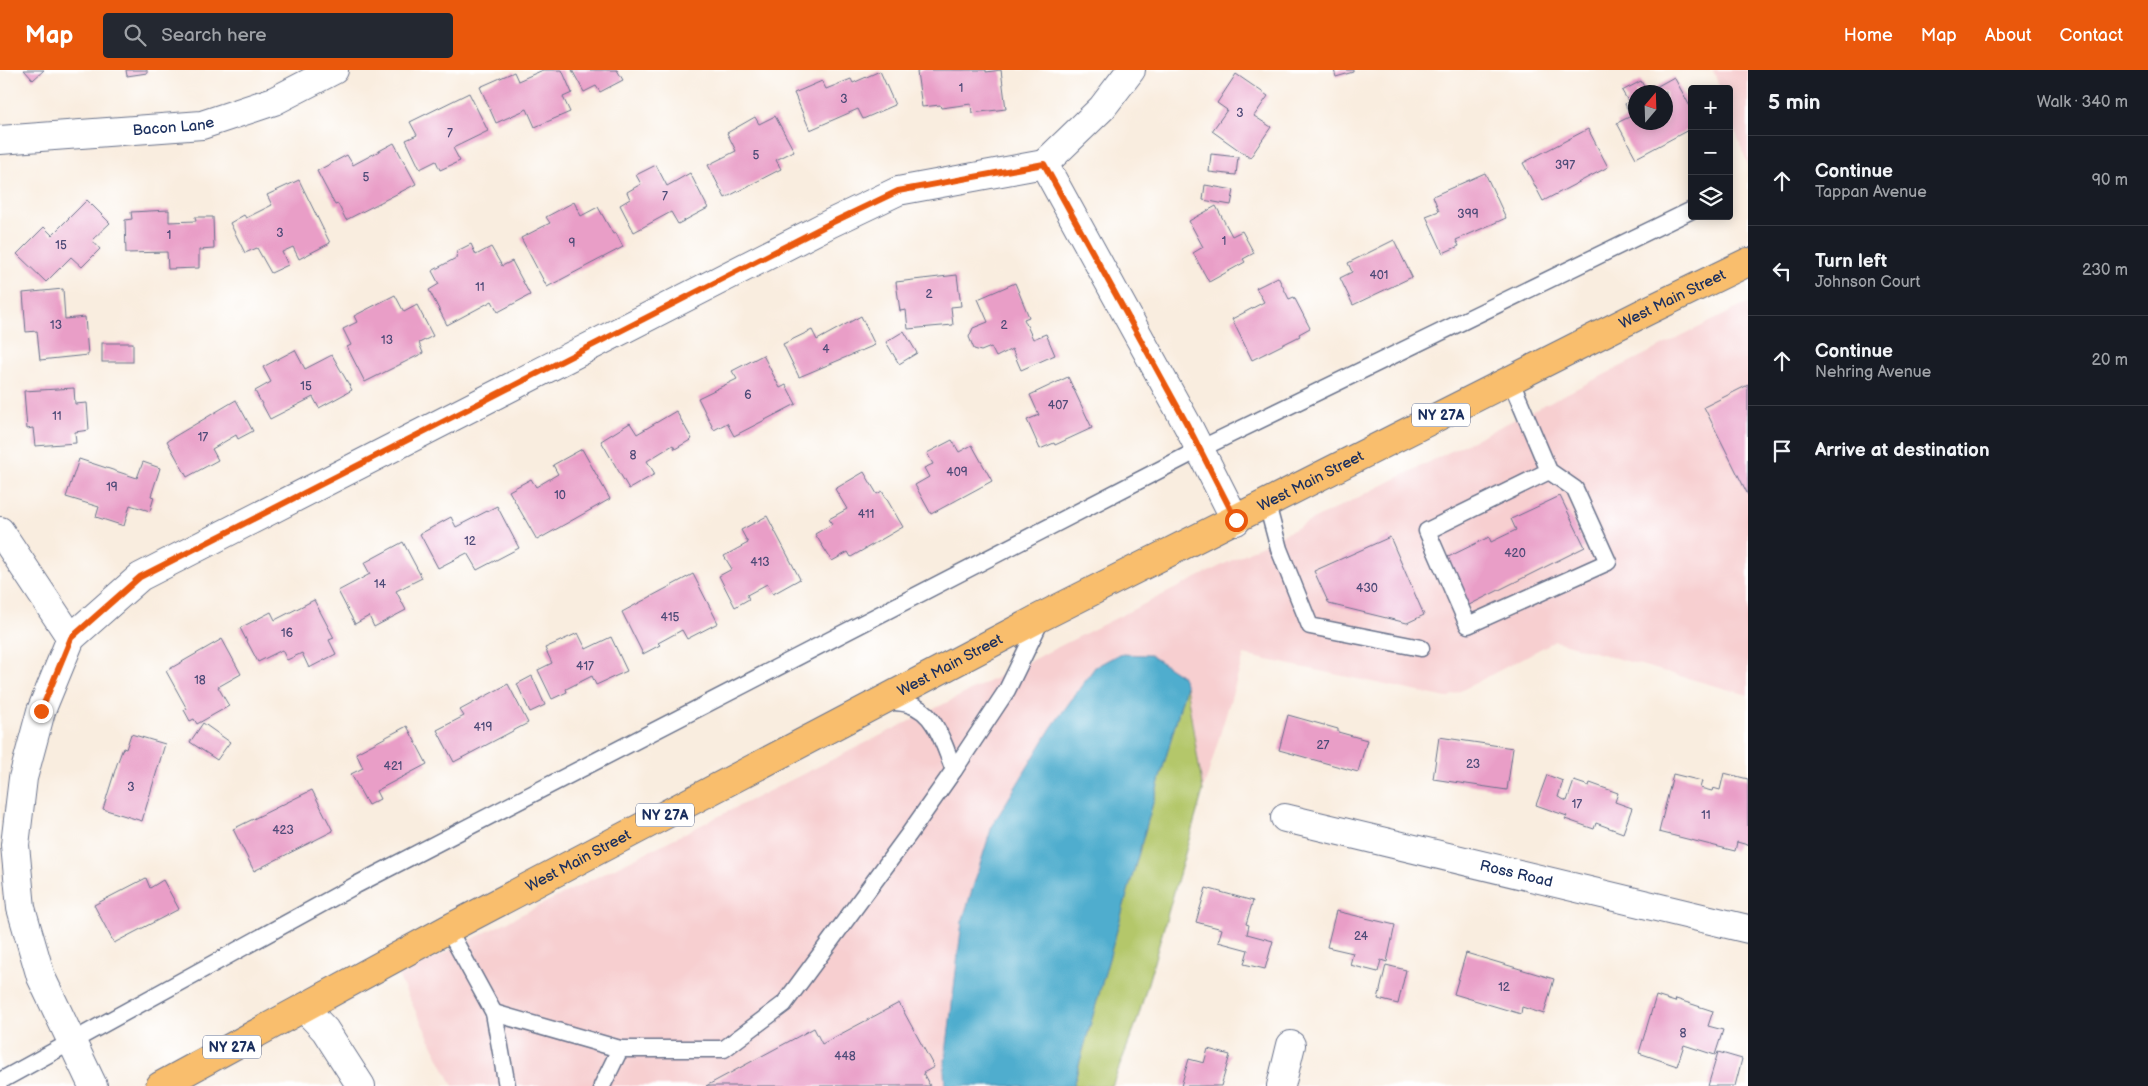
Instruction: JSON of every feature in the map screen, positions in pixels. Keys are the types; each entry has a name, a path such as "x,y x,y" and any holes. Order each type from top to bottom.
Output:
{"main road":[{"name":"West Main Street","path":"160,1086 448,929 1043,616 1748,262"}],"street":[{"name":"Bacon Lane","path":"0,140 202,125 274,101 334,70"},
{"path":"93,1086 39,968 21,908 15,845 23,778 38,721 71,638 140,577 831,223 898,191 1044,164 1102,108 1131,70"},
{"path":"1044,164 1200,449 1236,520"},
{"path":"0,531 71,638"},
{"name":"Ross Road","path":"1285,818 1748,929"},
{"path":"304,1008 325,1030 361,1086"},
{"path":"1281,1086 1291,1045"}],"lane":[{"path":"0,1081 356,885 1200,449 1688,212"},
{"path":"1510,380 1549,471 1575,489 1608,562 1468,625 1427,531 1549,471"},
{"path":"1268,504 1279,549 1310,626 1421,648"},
{"path":"494,1013 620,1049 724,1049 784,1004 954,770 1007,690 1043,616"},
{"path":"882,701 909,704 922,710 930,717 954,770"},
{"path":"448,929 494,1013 507,1086"},
{"path":"602,1086 620,1049"}],"shaded area":[{"path":"1713,70 1748,70 1748,165 1733,125 1733,85 1719,85"},
{"path":"1748,303 1748,695 1555,641 1447,698 1244,655 1203,791 1186,686 1181,675 1150,655 1119,654 1095,667 1051,728 992,826 944,1070 945,1086 453,1086 398,976"}],"green space":[{"path":"1186,686 1203,791 1137,1021 1112,1086 1073,1086"}],"water":[{"path":"1119,654 1150,655 1181,675 1186,686 1073,1086 945,1086 944,1070 962,922 992,826 1051,728 1095,667"}],"building":[{"path":"24,70 44,70 33,80"},
{"path":"126,70 147,70 147,73 127,76"},
{"path":"543,70 562,70 572,93 563,97 570,112 535,127 527,109 496,123 480,87 514,72 518,81"},
{"path":"572,70 617,70 623,80 600,92 596,86 584,92"},
{"path":"921,70 986,70 986,72 1001,70 1006,109 972,113 971,104 941,108 940,105 922,107 917,72"},
{"path":"1334,70 1353,70 1353,72 1336,77"},
{"path":"880,71 895,105 863,119 858,109 810,130 794,93 822,81 826,89 851,79 853,83"},
{"path":"1236,74 1268,96 1254,116 1271,127 1250,158 1212,131 1227,110 1217,103"},
{"path":"1674,77 1688,103 1688,130 1636,158 1617,123 1628,118 1628,130 1673,130 1673,85 1660,85"},
{"path":"1641,81 1643,85 1633,85"},
{"path":"1628,88 1628,101 1622,91"},
{"path":"469,93 488,131 453,148 460,161 440,170 436,161 420,169 406,140 417,135 410,122"},
{"path":"775,116 794,151 776,160 781,169 725,198 708,165 736,151 727,133 755,117 759,124"},
{"path":"1588,129 1608,167 1543,201 1523,163"},
{"path":"394,143 416,184 346,220 338,204 335,205 317,171 347,155 353,165"},
{"path":"1211,154 1238,157 1236,175 1209,172"},
{"path":"656,165 667,186 690,173 708,208 678,224 671,212 634,232 620,205 630,199 627,192 641,184 636,175"},
{"path":"1485,173 1506,218 1456,240 1459,246 1443,253 1426,216 1439,211 1433,196"},
{"path":"299,180 330,243 299,259 293,247 282,252 288,265 271,273 257,248 245,253 230,223 244,215 246,218 272,205 267,195"},
{"path":"1205,185 1234,190 1231,205 1203,200"},
{"path":"87,200 110,223 92,240 100,249 82,267 71,257 46,282 17,254 44,227 52,235"},
{"path":"574,202 581,216 598,207 613,234 616,233 623,247 547,287 521,238 550,223 546,217"},
{"path":"1216,206 1232,236 1242,231 1254,253 1243,259 1245,262 1209,282 1193,253 1203,247 1189,221"},
{"path":"169,210 169,222 196,221 195,217 213,217 214,249 199,250 199,268 168,269 167,252 126,253 125,220 132,219 131,212"},
{"path":"1394,240 1412,277 1353,305 1340,278 1352,272 1348,263"},
{"path":"471,244 476,255 491,247 502,266 512,261 530,295 498,312 492,301 447,325 429,290 439,284 432,271 456,258 457,251"},
{"path":"957,275 961,306 951,307 953,325 908,329 906,310 900,311 896,282"},
{"path":"1278,277 1289,299 1294,297 1310,328 1299,334 1300,336 1252,360 1232,319 1264,302 1256,288"},
{"path":"1015,283 1029,317 1024,319 1033,339 1046,334 1055,355 1021,370 1012,349 996,357 991,347 981,351 974,349 969,337 973,328 988,322 978,299"},
{"path":"63,289 65,319 85,317 88,355 40,360 37,331 26,332 23,293"},
{"path":"395,295 404,312 417,305 433,336 419,343 423,353 365,382 347,347 351,345 343,329 357,322 354,316"},
{"path":"861,316 875,345 799,377 783,344 812,330 817,340"},
{"path":"904,331 917,353 899,364 886,342"},
{"path":"102,343 133,343 133,362 102,362"},
{"path":"295,350 305,369 332,355 352,390 319,408 313,397 270,419 255,391 271,382 263,367"},
{"path":"763,355 780,388 786,385 796,404 734,436 727,423 714,430 698,398 737,379 732,371"},
{"path":"1068,377 1092,428 1055,445 1054,443 1040,449 1027,420 1039,415 1030,395"},
{"path":"1748,385 1748,495 1704,407"},
{"path":"74,388 75,404 87,403 89,430 75,432 76,443 35,446 33,428 27,429 24,391"},
{"path":"236,400 253,431 238,439 236,435 212,449 218,460 187,477 167,441"},
{"path":"676,411 692,439 675,449 673,445 647,461 655,474 629,489 601,441 630,423 637,434"},
{"path":"952,440 959,452 972,445 992,481 931,514 915,485 929,477 924,468 933,464 927,453"},
{"path":"582,449 610,499 537,540 509,491 531,479 536,487 558,474 553,465"},
{"path":"79,459 137,478 143,462 160,468 151,496 154,497 150,511 130,505 124,526 96,517 99,507 66,497"},
{"path":"864,472 877,494 882,491 903,527 851,557 848,552 832,561 815,534 832,524 829,519 847,509 835,489"},
{"path":"1560,496 1585,547 1467,606 1444,559 1489,537 1491,542 1516,530 1511,519"},
{"path":"497,506 519,548 477,570 467,553 438,568 420,534 451,517 456,527"},
{"path":"767,516 800,579 773,594 767,584 747,595 749,599 735,607 719,576 732,569 724,556 748,543 741,530"},
{"path":"1390,537 1424,615 1407,623 1329,604 1314,571"},
{"path":"403,542 422,578 396,591 406,610 374,627 369,616 355,624 338,591 370,574 364,563"},
{"path":"693,574 718,623 687,639 682,630 658,643 660,645 643,654 622,612"},
{"path":"314,600 334,638 329,640 336,654 309,668 302,653 287,660 282,650 258,662 240,628 271,612 275,620"},
{"path":"578,633 586,649 611,637 627,671 596,685 592,676 566,689 567,692 552,699 538,670 552,663 545,648"},
{"path":"222,639 241,674 218,687 229,706 197,724 194,719 190,721 184,710 187,709 166,671"},
{"path":"532,676 545,705 530,712 517,684"},
{"path":"508,684 528,723 454,762 437,730 464,716 460,710"},
{"path":"1288,715 1338,729 1338,732 1367,740 1358,772 1279,750"},
{"path":"203,723 230,742 217,760 190,742"},
{"path":"407,726 427,764 376,791 380,799 368,805 351,774 363,768 356,753"},
{"path":"131,734 165,744 142,821 103,809 117,764 123,748 126,749"},
{"path":"1439,737 1513,748 1507,790 1433,779"},
{"path":"1724,773 1748,779 1748,845 1737,842 1735,851 1659,832 1673,774 1702,781 1700,788 1712,791 1713,788 1720,790"},
{"path":"1547,775 1563,781 1558,797 1567,801 1574,781 1589,786 1590,783 1618,793 1615,802 1632,808 1623,833 1596,823 1594,829 1565,819 1567,816 1536,805"},
{"path":"312,790 333,831 254,871 233,829"},
{"path":"146,878 150,888 163,880 179,909 114,943 94,905"},
{"path":"1206,888 1253,901 1246,924 1249,925 1247,934 1273,941 1265,969 1244,964 1248,950 1218,942 1222,929 1196,922"},
{"path":"1336,911 1395,925 1387,962 1381,960 1378,972 1350,965 1353,953 1327,947"},
{"path":"1466,953 1554,979 1544,1014 1522,1007 1521,1014 1454,994"},
{"path":"1386,965 1406,970 1398,1004 1378,999"},
{"path":"1656,996 1675,1002 1676,999 1713,1011 1708,1026 1723,1030 1715,1055 1684,1045 1677,1066 1639,1053"},
{"path":"899,1003 934,1067 923,1073 930,1086 706,1086 814,1028 822,1044"},
{"path":"1208,1049 1230,1055 1221,1086 1181,1086 1189,1059 1204,1063"},
{"path":"1718,1052 1742,1059 1735,1086 1708,1086"}],"route":[{"path":"41,711 71,638 140,577 831,223 898,191 1044,164 1188,426 1236,520"}]}
